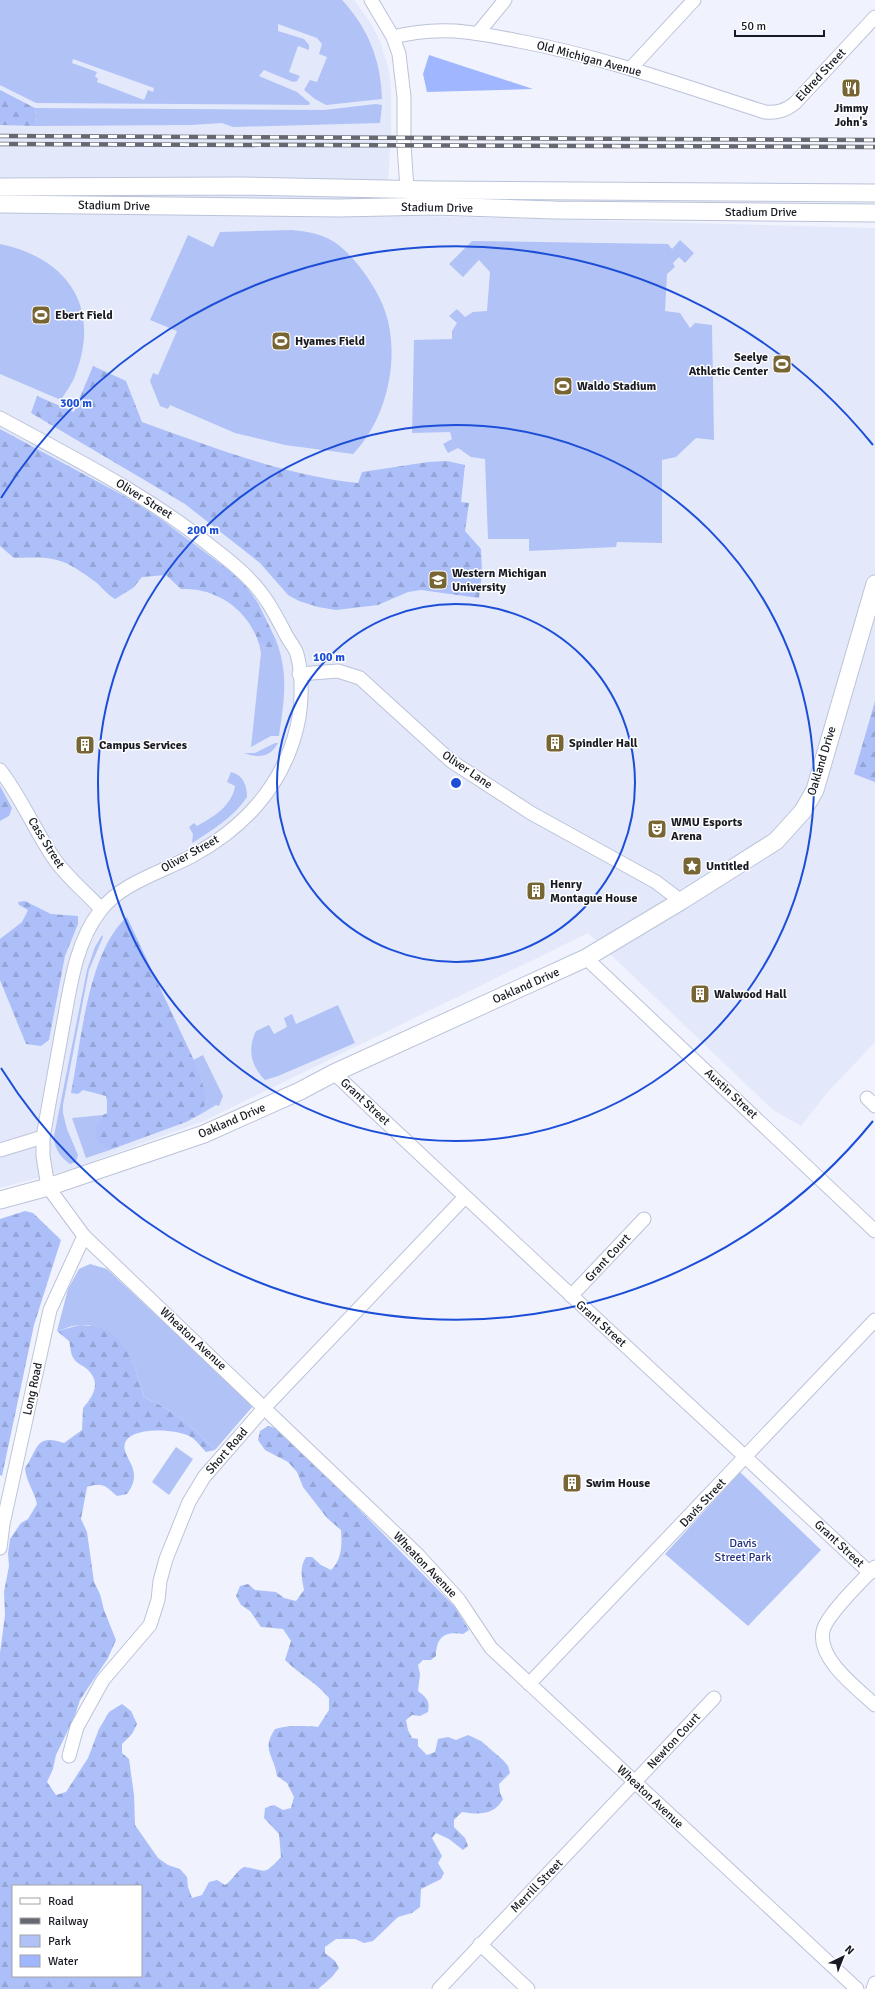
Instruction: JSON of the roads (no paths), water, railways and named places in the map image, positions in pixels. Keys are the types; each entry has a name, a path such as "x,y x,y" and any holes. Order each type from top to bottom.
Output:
{"main road":[{"name":"Stadium Drive","path":"0,187 153,186 875,194"},
{"name":"Stadium Drive","path":"0,204 339,208 435,206 524,210 875,213"},
{"name":"Oakland Drive","path":"0,1200 48,1187 204,1134 300,1091 334,1073 586,958 681,901 776,841 811,800 875,584"}],"street":[{"path":"371,0 393,37 402,72 407,189"},
{"path":"478,33 505,0"},
{"path":"630,68 694,0"},
{"name":"Eldred Street","path":"780,112 795,103 875,17"},
{"name":"Old Michigan Avenue","path":"393,37 426,30 478,33 569,52 630,68 765,112 780,112"},
{"name":"Oliver Street","path":"0,418 90,467 150,502 192,531 251,580 277,615 297,653 301,692 300,714 293,742 281,771 257,806 215,843 128,887 101,909 92,922 79,949 72,976 43,1137 43,1156 48,1187"},
{"name":"Oliver Lane","path":"299,674 338,671 360,678 451,761 531,813 656,882 681,901"},
{"name":"Cass Street","path":"0,770 20,797 39,834 59,866 101,909"},
{"name":"Austin Street","path":"586,958 875,1231"},
{"name":"Grant Street","path":"334,1073 571,1296 746,1457 872,1570"},
{"path":"0,1150 43,1137"},
{"name":"Wheaton Avenue","path":"48,1187 84,1236 265,1407 423,1560 459,1600 491,1648 857,1989"},
{"name":"Short Road","path":"69,1756 77,1727 103,1680 150,1625 158,1600 160,1581 166,1559 189,1502 204,1477 265,1407 465,1196"},
{"name":"Grant Court","path":"571,1296 644,1219"},
{"name":"Long Road","path":"0,1548 3,1524 50,1310 84,1236"},
{"name":"Davis Street","path":"529,1684 875,1320"},
{"path":"872,1570 826,1623 823,1630 822,1640 824,1650 833,1664 875,1705"},
{"name":"Newton Court","path":"635,1783 714,1698"},
{"name":"Merrill Street","path":"439,1989 480,1944 635,1783"},
{"path":"480,1944 528,1989"},
{"path":"873,1989 875,1983"}],"water":[{"path":"429,55 533,89 427,92 423,74"}],"railway":[{"path":"0,136 875,140"},
{"path":"0,144 875,147"}],"place":[{"name":"Jimmy John's","path":"851,88"},
{"name":"Ebert Field","path":"41,315"},
{"name":"Hyames Field","path":"281,341"},
{"name":"Seelye Athletic Center","path":"782,364"},
{"name":"Waldo Stadium","path":"563,386"},
{"name":"Western Michigan University","path":"438,580"},
{"name":"Spindler Hall","path":"555,743"},
{"name":"Campus Services","path":"85,745"},
{"name":"WMU Esports Arena","path":"657,829"},
{"name":"Untitled","path":"692,866"},
{"name":"Henry Montague House","path":"536,891"},
{"name":"Walwood Hall","path":"700,994"},
{"name":"Swim House","path":"572,1483"}],"park label":[{"name":"Davis Street Park","path":"743,1550"}]}
